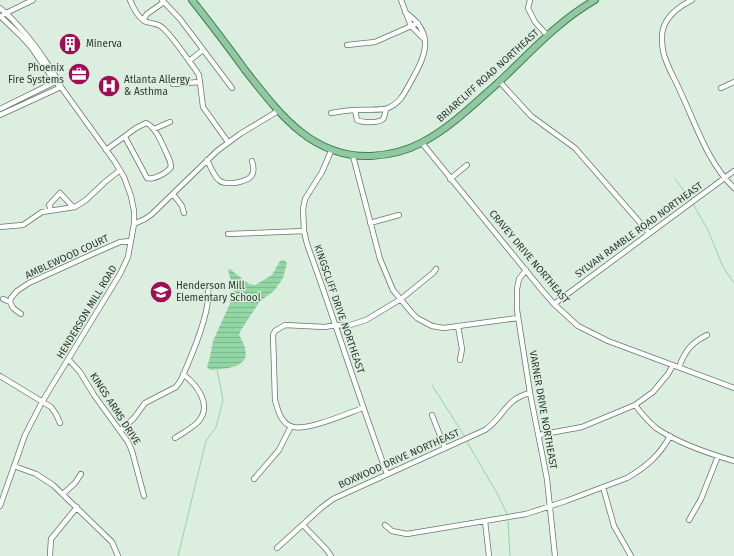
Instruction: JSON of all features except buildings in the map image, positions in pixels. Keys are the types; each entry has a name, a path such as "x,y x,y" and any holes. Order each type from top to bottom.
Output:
{"main road":[{"name":"BRIARCLIFF ROAD NORTHEAST","path":"192,0 278,111 307,137 331,151 353,156 377,156 388,154 422,143 442,131 499,82 547,35 579,9 595,0"}],"street":[{"path":"0,16 33,0"},
{"path":"130,0 136,12 145,22 160,25 165,30 199,75 203,107 228,142"},
{"path":"401,0 411,26 424,39"},
{"path":"530,0 528,8 535,22 547,35"},
{"path":"691,0 673,12 666,23 662,37 662,49 705,145 724,178 734,188"},
{"path":"145,22 147,14 163,1 175,14 232,88"},
{"name":"HENDERSON MILL ROAD","path":"0,8 34,45 57,81"},
{"path":"330,113 355,110 386,109 399,102 420,65 426,49 418,23 405,12"},
{"name":"HENDERSON MILL ROAD","path":"0,16 31,47 62,87 120,170 131,196 134,211 134,224 128,257 120,274 69,360 42,402 25,435 0,506"},
{"path":"347,45 375,42 418,23"},
{"path":"189,61 203,50"},
{"path":"0,109 57,81"},
{"path":"173,84 200,82"},
{"path":"499,82 531,116 575,148 649,233"},
{"path":"721,88 734,82"},
{"path":"0,115 62,87"},
{"path":"355,110 357,120 361,122 381,121 384,118 386,109"},
{"path":"134,224 145,219 228,142 278,111"},
{"path":"154,129 170,122"},
{"path":"106,150 144,123 150,124 170,161 171,166 167,172 150,181 143,173 125,137"},
{"name":"CRAVEY DRIVE NORTHEAST","path":"422,143 554,304 578,326 608,341 734,388"},
{"name":"KINGSCLIFF DRIVE NORTHEAST","path":"331,151 322,172 305,199 303,209 304,231 363,408 387,474"},
{"path":"353,156 380,259 393,290 417,318 432,326 444,328 518,318"},
{"path":"207,160 216,179 221,184 245,181 250,178 254,166 252,161"},
{"path":"450,179 467,165"},
{"path":"0,227 22,225 42,212 73,207 81,204 120,170"},
{"name":"SYLVAN RAMBLE ROAD NORTHEAST","path":"554,304 734,171"},
{"path":"51,210 49,205 60,193 73,207"},
{"path":"173,194 182,206 184,213"},
{"path":"370,223 399,215"},
{"path":"228,234 304,231"},
{"name":"AMBLEWOOD COURT","path":"10,302 11,298 17,291 29,283 120,242 131,241"},
{"path":"363,408 313,426 294,427 281,418 275,400 273,335 275,331 285,325 314,327 336,325 347,326 366,320 401,299 436,269"},
{"name":"VARNER DRIVE NORTHEAST","path":"526,270 519,279 517,289 518,318 530,393 547,479 555,556"},
{"path":"121,430 134,418 145,403 176,387 181,380 206,312 209,295 208,290"},
{"path":"4,299 10,302 13,308 21,314"},
{"path":"458,326 462,350 460,360"},
{"path":"679,367 688,348 707,335"},
{"name":"KINGS ARMS DRIVE","path":"69,360 80,372 94,395 121,430 132,451 144,496"},
{"path":"539,435 582,427 635,405 653,392 668,374 673,365"},
{"path":"176,438 198,422 202,416 203,409 201,393 191,380 183,374"},
{"path":"0,376 50,407 56,414 60,423"},
{"name":"BOXWOOD DRIVE NORTHEAST","path":"277,548 333,499 485,430 518,396 530,393"},
{"path":"635,405 647,420 670,436 734,461"},
{"path":"432,415 445,448"},
{"path":"254,479 280,450 291,426"},
{"path":"385,525 392,531 407,534 526,514 627,478 640,470 658,454 670,436"},
{"path":"689,520 701,499 718,456"},
{"path":"14,466 45,479 63,494 112,542 118,556"},
{"path":"63,494 75,483 81,474"},
{"path":"603,487 614,526 631,556"},
{"path":"50,555 51,539 77,507"},
{"path":"485,521 489,556"},
{"path":"303,525 326,549 330,556"}],"shaded area":[{"path":"284,260 287,263 283,278 274,291 260,301 239,335 246,353 245,359 235,366 210,370 207,367 213,341 234,292 228,270 230,269 249,284 255,285 272,275 280,261"}],"waterway":[{"path":"675,179 692,201"},
{"path":"693,204 708,230 723,267 734,283"},
{"path":"178,556 206,441 216,427 223,400 217,369"},
{"path":"432,385 465,437"},
{"path":"466,440 498,495 508,516"},
{"path":"508,519 510,556"}],"place":[{"name":"Minerva","path":"70,44"},
{"name":"Phoenix Fire Systems","path":"79,74"},
{"name":"Atlanta Allergy & Asthma","path":"109,86"},
{"name":"Henderson Mill Elementary School","path":"161,292"}]}
